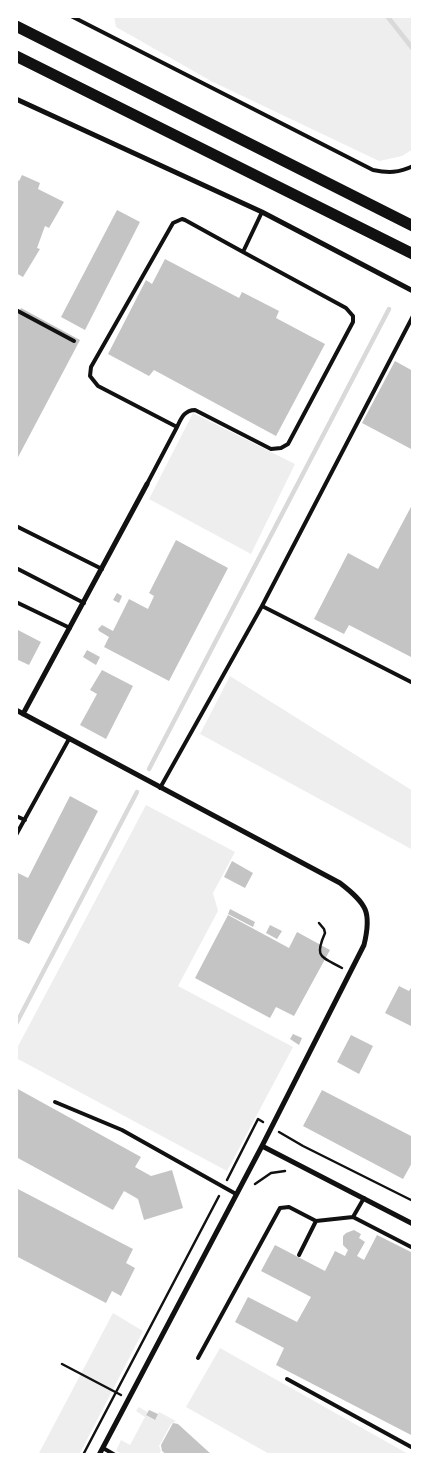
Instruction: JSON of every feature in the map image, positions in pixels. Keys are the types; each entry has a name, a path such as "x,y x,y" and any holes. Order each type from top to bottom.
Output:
{"highway":[{"path":"16,26 413,226"},
{"path":"16,56 413,254"}],"street":[{"path":"16,98 262,212 413,291"},
{"path":"22,714 147,484"},
{"path":"16,710 340,883 357,896 366,910 368,926 364,945 350,973 262,1146 99,1455"},
{"path":"262,1146 413,1224"}],"lane":[{"path":"71,16 373,170 390,173 413,166"},
{"path":"243,252 262,212"},
{"path":"147,484 176,427 184,413 189,410 194,410 271,449 284,447 288,444 353,322 353,316 346,308 185,220 173,222 92,367 90,376 98,386 176,427"},
{"path":"16,310 74,341"},
{"path":"160,788 262,606 413,316"},
{"path":"16,526 102,569"},
{"path":"16,568 84,603"},
{"path":"16,602 70,628"},
{"path":"262,606 413,683"},
{"path":"16,835 69,739"},
{"path":"16,816 24,820"},
{"path":"55,1102 122,1130 236,1194"},
{"path":"353,1217 364,1198"},
{"path":"198,1358 280,1208 284,1206 289,1207 316,1221 353,1217 413,1248"},
{"path":"299,1255 316,1221"},
{"path":"287,1379 413,1448"},
{"path":"103,1448 115,1455"}],"path":[{"path":"319,923 325,933 319,947 319,952 322,956 350,973"},
{"path":"83,1455 258,1119 302,1146 413,1201"},
{"path":"62,1364 129,1398"}],"shaded area":[{"path":"114,16 413,16 413,149 402,156 379,161 211,81 116,27"},
{"path":"193,413 295,464 251,554 149,499"},
{"path":"230,676 413,791 413,850 200,734"},
{"path":"146,805 235,852 213,893 218,911 178,986 293,1047 227,1171 16,1058 16,1050"},
{"path":"113,1313 143,1331 79,1455 38,1455"},
{"path":"220,1348 410,1455 271,1455 186,1407"},
{"path":"139,1407 154,1420 159,1412 176,1421 171,1424 159,1446 161,1451 158,1455 126,1455 116,1451 121,1440 130,1445 145,1417 136,1411"}],"building":[{"path":"22,175 40,183 38,189 64,202 49,228 45,226 37,248 40,249 23,277 16,273 16,179 19,181"},
{"path":"117,210 140,222 85,330 61,317"},
{"path":"165,259 239,298 242,292 279,311 276,318 325,344 276,436 154,370 149,376 108,354 146,280 152,284"},
{"path":"21,308 80,340 16,461 16,318"},
{"path":"395,361 413,371 413,450 362,423"},
{"path":"413,503 413,658 349,625 344,634 314,619 348,553 378,569"},
{"path":"176,540 228,568 169,681 104,647 109,637 98,629 102,625 113,631 129,599 148,609 154,596 149,593"},
{"path":"117,593 122,596 119,603 113,600"},
{"path":"16,629 41,642 29,665 16,659"},
{"path":"87,650 100,657 96,665 83,657"},
{"path":"102,670 133,686 106,739 80,725 97,694 90,690"},
{"path":"70,796 98,811 29,944 16,938 16,872 28,878"},
{"path":"232,861 253,873 245,888 224,877"},
{"path":"230,909 255,922 253,927 228,914"},
{"path":"228,915 289,948 297,932 330,950 294,1016 276,1007 270,1018 195,978"},
{"path":"270,925 282,931 277,939 266,933"},
{"path":"413,985 413,1027 385,1013 399,986 409,991"},
{"path":"293,1034 302,1038 299,1045 290,1039"},
{"path":"351,1035 373,1046 359,1074 337,1062"},
{"path":"16,1088 141,1157 135,1167 151,1176 172,1170 183,1208 144,1220 138,1199 124,1191 113,1210 16,1157"},
{"path":"322,1090 413,1137 413,1161 403,1179 303,1126"},
{"path":"16,1188 133,1249 126,1263 135,1268 121,1296 112,1291 106,1303 16,1256"},
{"path":"354,1230 361,1234 359,1238 365,1242 357,1256 364,1260 377,1235 413,1253 413,1436 276,1365 284,1348 235,1322 248,1297 297,1322 311,1297 261,1271 275,1245 325,1271 335,1251 345,1256 348,1250 343,1245 343,1236"},
{"path":"149,1410 158,1414 155,1420 146,1415"},
{"path":"173,1423 178,1424 212,1455 167,1455 162,1451 161,1445"}],"waterway":[{"path":"387,16 413,49"},
{"path":"149,769 389,309"},
{"path":"16,1024 137,792"}]}
